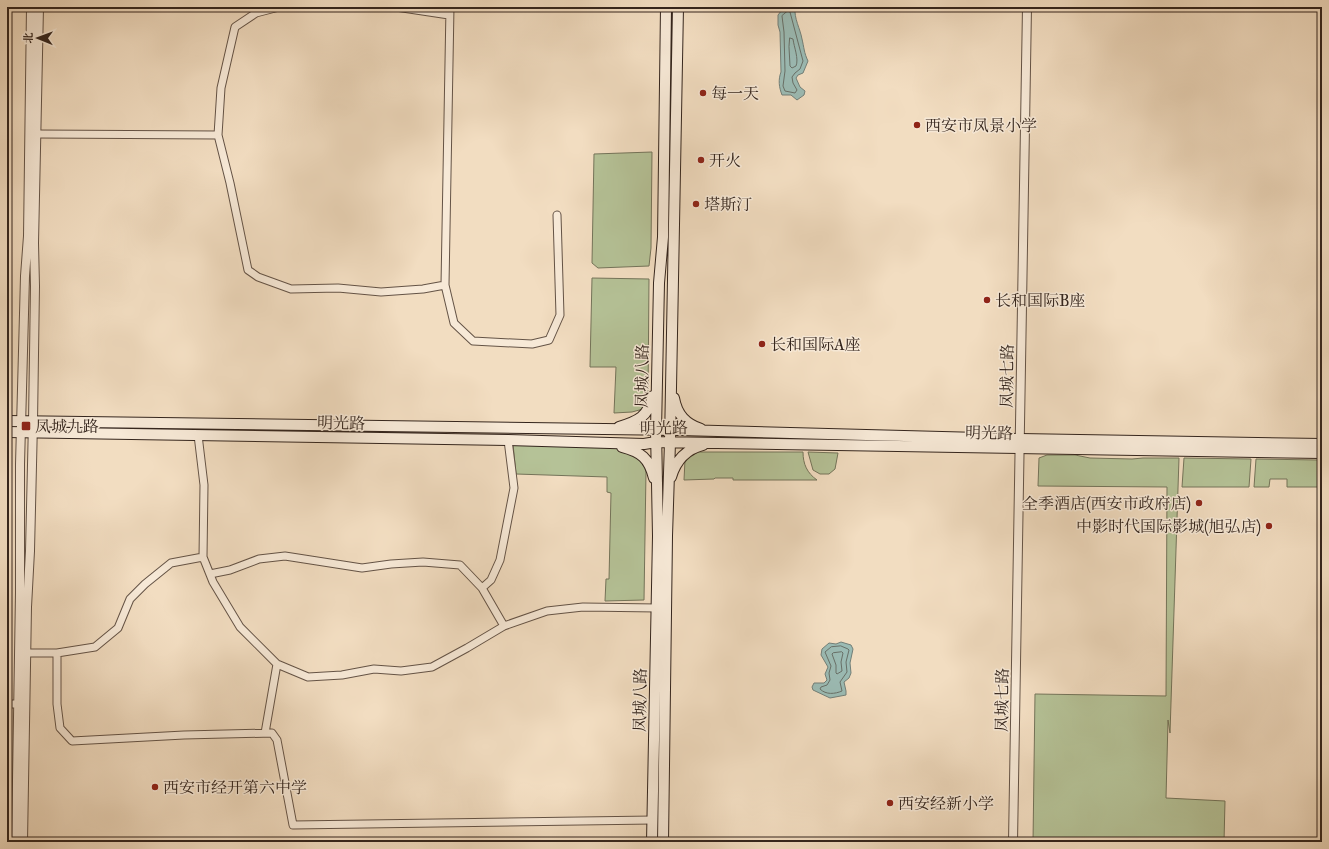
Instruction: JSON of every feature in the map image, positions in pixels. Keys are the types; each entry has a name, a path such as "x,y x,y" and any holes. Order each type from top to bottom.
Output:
{"main road":[{"name":"凤城八路","path":"652,842 657,608 656,430 659,284 663,237 666,7"},
{"name":"凤城八路","path":"663,842 668,491 678,7"},
{"path":"608,430 630,423 644,415 651,405 657,378"},
{"path":"671,378 676,408 683,419 695,427 713,431"},
{"name":"明光路","path":"7,421 713,431 1322,453"},
{"name":"明光路","path":"7,432 508,440 644,444 670,442 1322,444"},
{"path":"608,443 636,451 644,458 651,468 657,490"},
{"path":"668,491 672,474 682,457 697,447 713,443"}],"street":[{"path":"23,842 21,422 25,276 28,236 31,7"},
{"path":"16,842 22,704 27,653 33,422 35,286 34,243 39,7"},
{"path":"279,7 256,13 235,26 221,88 218,135 230,183 248,270 258,277 291,289 338,288 381,292 424,289 445,284"},
{"path":"396,7 449,11 448,184 445,284 454,323 473,341 532,344 549,340 560,315 557,215"},
{"name":"凤城七路","path":"1013,842 1027,7"},
{"path":"37,134 218,135"},
{"path":"198,435 204,485 202,557 213,582 240,627 277,664 308,677 342,675 374,669 402,671 432,668 504,626 547,611 583,607 657,608"},
{"path":"482,588 491,580 500,560 514,488 508,440"},
{"path":"210,574 230,570 259,559 285,556 362,568 423,562 460,565 482,588 504,626"},
{"path":"27,653 57,653 95,647 118,628 130,599 145,584 171,563 202,557"},
{"path":"57,653 60,728 72,741 184,735 272,733 277,740 293,825 653,820"},
{"path":"265,733 277,664"},
{"path":"7,704 22,704"}],"green space":[{"path":"652,152 651,248 649,266 598,268 592,263 594,154"},
{"path":"592,278 649,279 648,398 643,409 632,412 614,413 616,367 590,367"},
{"path":"513,444 625,446 644,456 646,471 644,600 605,601 606,579 609,579 611,493 607,492 607,477 516,474"},
{"path":"698,452 803,452 806,468 817,480 733,480 733,478 715,478 684,480 686,458"},
{"path":"808,452 838,453 835,469 829,474 820,474 813,470"},
{"path":"1047,455 1075,455 1090,458 1132,459 1179,458 1170,733 1168,720 1166,798 1225,801 1224,842 1033,842 1035,694 1166,696 1167,487 1038,486 1039,458"},
{"path":"1184,458 1251,459 1249,487 1182,487"},
{"path":"1256,459 1318,460 1318,487 1287,487 1287,479 1270,479 1269,487 1254,487"}],"water":[{"path":"787,7 795,7 796,19 808,61 803,73 798,75 796,78 800,87 805,91 804,95 797,100 791,95 782,95 779,84 781,72 778,15"},
{"path":"841,642 851,645 853,649 850,663 851,673 849,678 844,682 846,695 830,698 813,690 812,687 814,683 824,683 827,680 825,674 828,667 821,655 822,649 829,643 836,644"}],"place":[{"name":"每一天","path":"703,93"},
{"name":"西安市凤景小学","path":"917,125"},
{"name":"开火","path":"701,160"},
{"name":"塔斯汀","path":"696,204"},
{"name":"长和国际B座","path":"987,300"},
{"name":"长和国际A座","path":"762,344"},
{"name":"凤城九路","path":"26,426"},
{"name":"全季酒店(西安市政府店)","path":"1199,503"},
{"name":"中影时代国际影城(旭弘店)","path":"1269,526"},
{"name":"西安市经开第六中学","path":"155,787"},
{"name":"西安经新小学","path":"890,803"}]}
